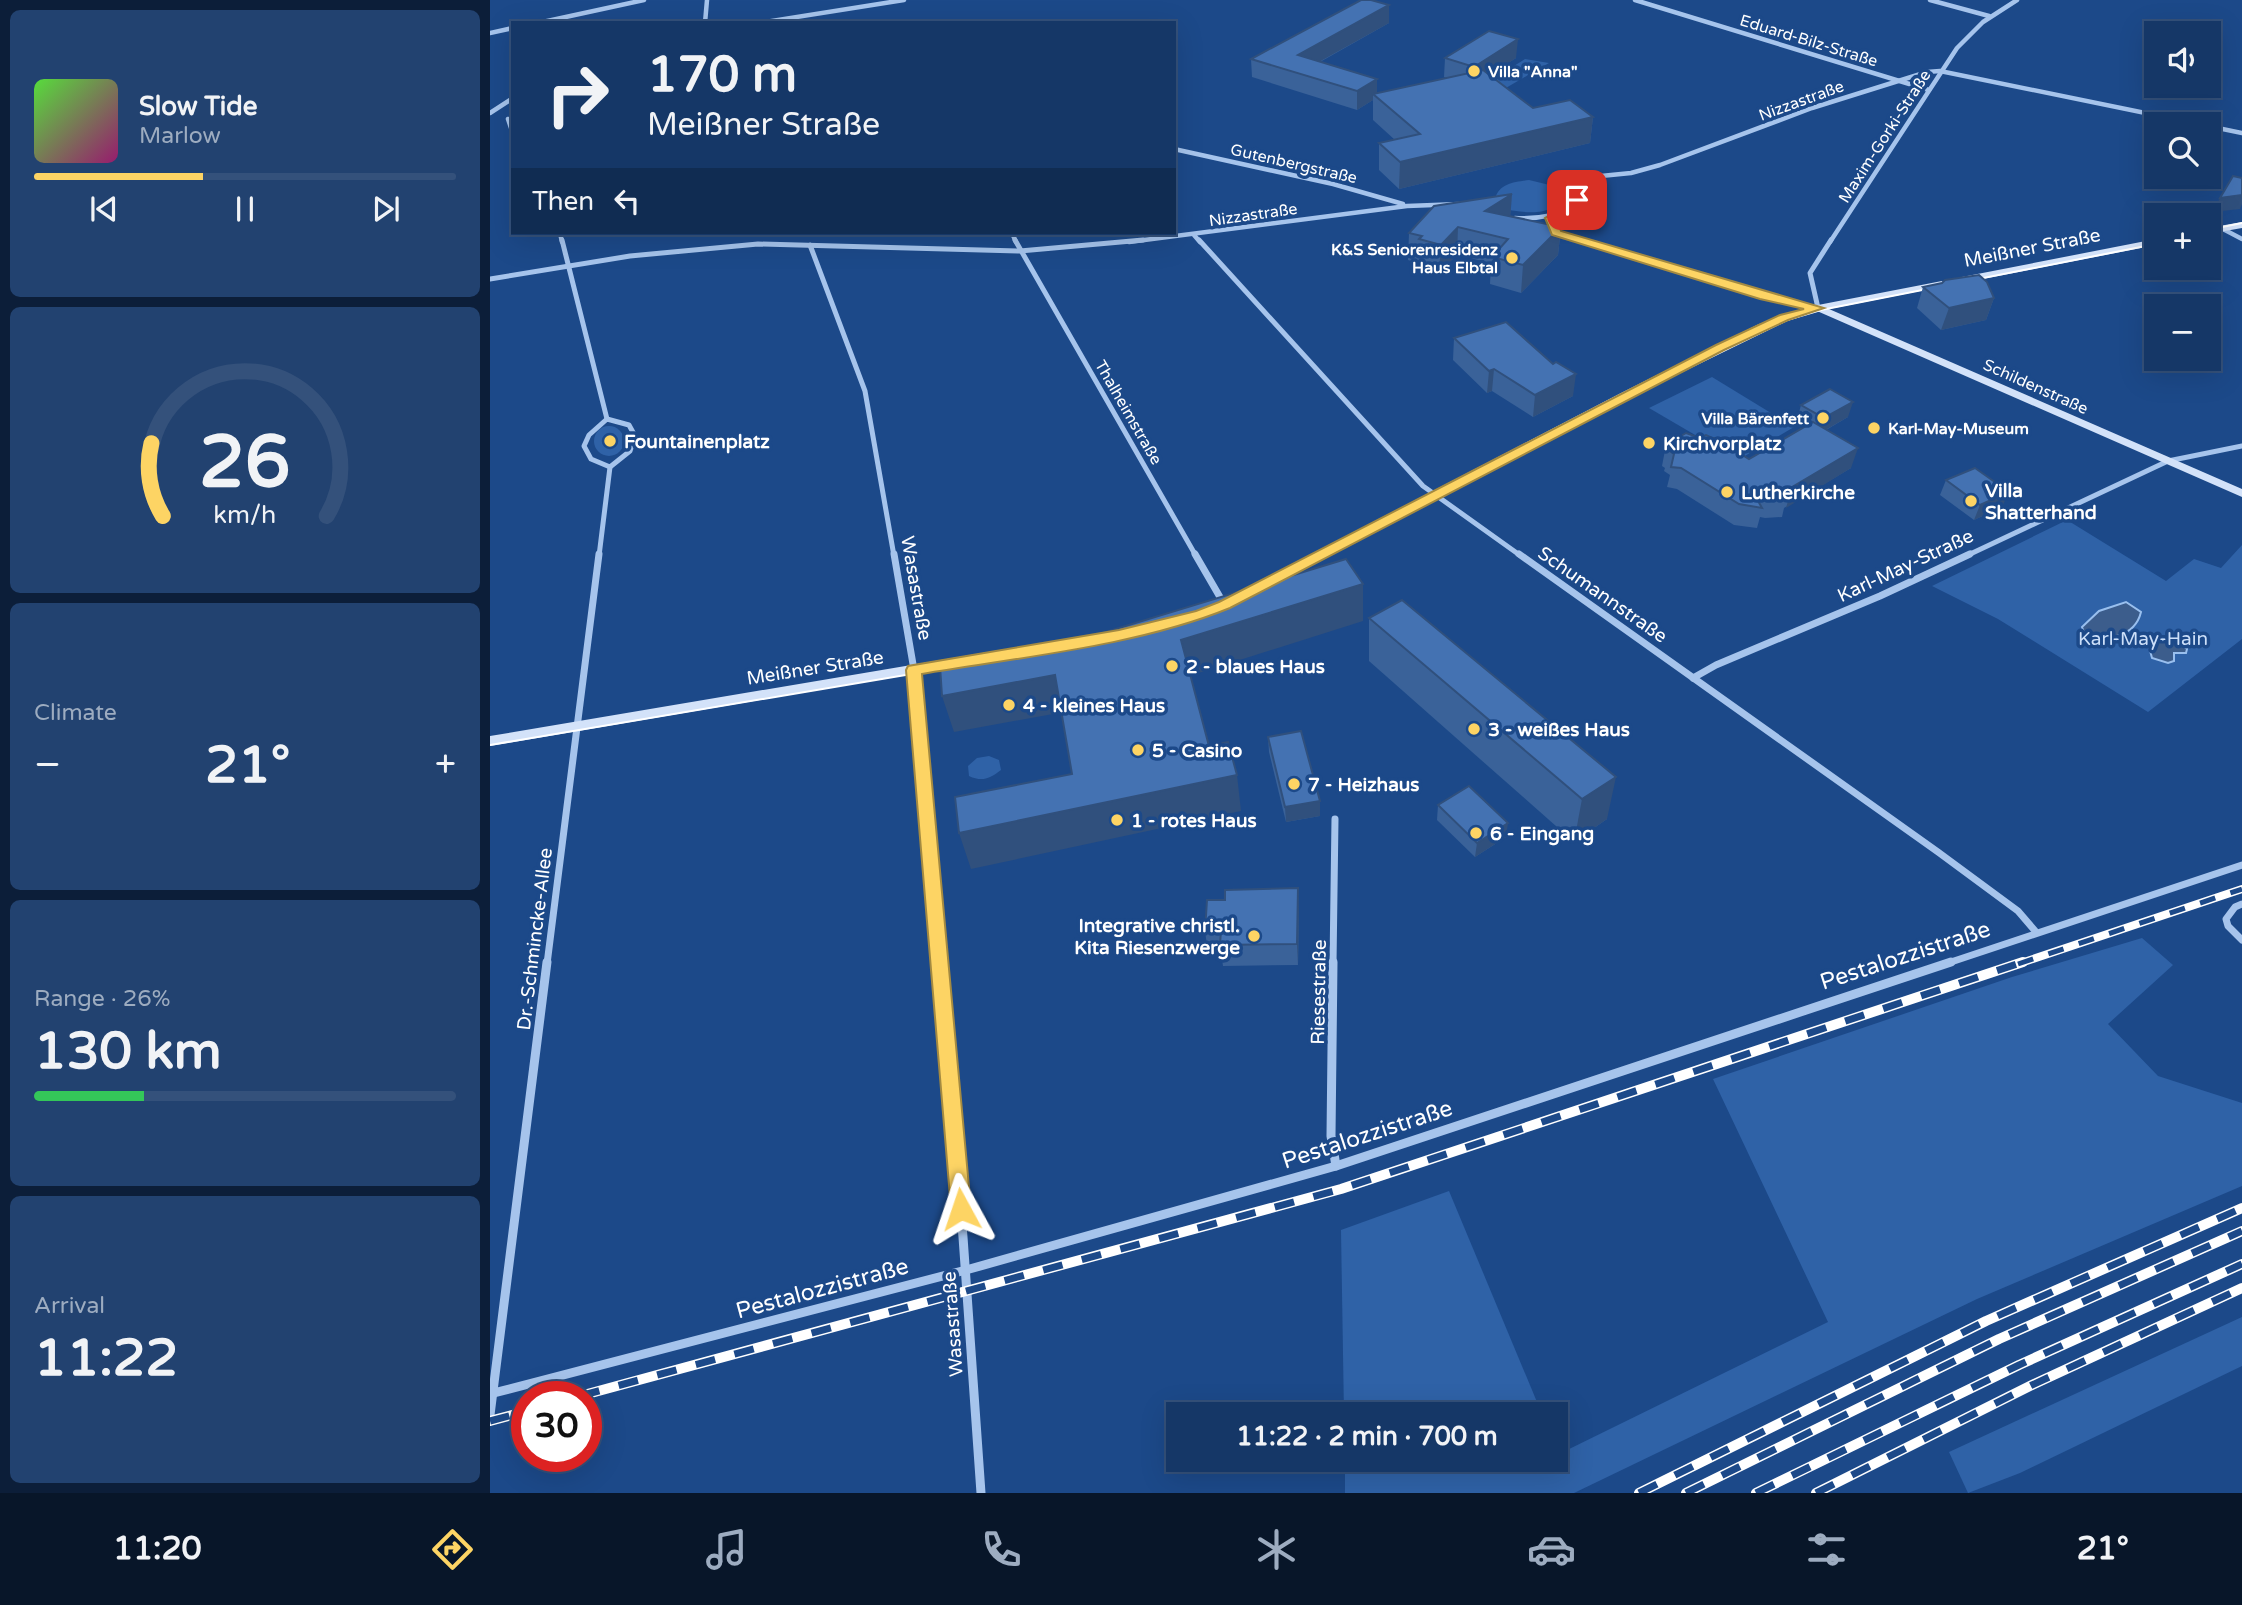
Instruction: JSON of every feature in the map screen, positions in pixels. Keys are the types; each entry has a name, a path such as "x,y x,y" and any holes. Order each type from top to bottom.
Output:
{"main road":[{"path":"2223,229 2242,225"},
{"name":"Meißner Straße","path":"1218,608 1753,331 1784,318 1818,308 2144,244"},
{"name":"Schildenstraße","path":"1818,308 2242,493"},
{"name":"Meißner Straße","path":"490,741 1021,652"}],"street":[{"path":"547,21 644,0"},
{"path":"705,21 706,0"},
{"path":"772,21 904,0"},
{"name":"Eduard-Bilz-Straße","path":"1635,0 1929,90"},
{"path":"1930,0 1989,16"},
{"name":"Maxim-Gorki-Straße","path":"1818,308 1810,273 1958,43 1989,16 2017,0"},
{"path":"490,33 511,28"},
{"path":"1896,80 1940,71 2144,113"},
{"name":"Nizzastraße","path":"1551,218 1574,207 1577,200 1576,191 1587,180 1660,165 1896,80"},
{"path":"490,113 511,99"},
{"path":"508,119 511,128"},
{"path":"2221,129 2242,133"},
{"name":"Gutenbergstraße","path":"1176,149 1333,184 1407,206"},
{"name":"Nizzastraße","path":"490,279 566,265 758,244 1020,251 1194,235 1440,202 1465,204"},
{"path":"1529,226 1512,218 1551,218 1556,233"},
{"path":"1543,229 1764,296 1818,308"},
{"path":"2223,229 2242,239"},
{"path":"561,235 566,265 607,419"},
{"name":"Thalheimstraße","path":"1013,235 1218,608"},
{"name":"Schumannstraße","path":"1194,235 1423,486 2018,911 2036,932"},
{"name":"Wasastraße","path":"810,245 864,391 914,670 966,1270 981,1493"},
{"path":"607,419 629,425 635,436 630,451 610,467 591,459 584,446 589,435 607,419"},
{"name":"Karl-May-Straße","path":"1693,678 1716,665 1880,596 2168,461 2242,446"},
{"name":"Dr.-Schmincke-Allee","path":"490,1415 610,467"},
{"name":"Riesestraße","path":"1335,818 1331,1136 1336,1166"},
{"name":"Pestalozzistraße","path":"491,1394 966,1270 1336,1166 2242,864"},
{"path":"2242,904 2235,907 2226,919 2228,926 2242,940"}],"green space":[{"path":"1525,59 1549,63 1499,92 1481,87"},
{"path":"1529,180 1562,188 1555,205 1540,212 1522,212 1503,209 1495,199 1504,186"},
{"path":"1712,377 1794,427 1738,460 1649,408"},
{"path":"609,426 620,430 624,441 620,452 609,456 598,452 594,441 598,430"},
{"name":"Karl-May-Hain","path":"2067,520 2166,581 2194,559 2221,568 2242,545 2242,639 2148,712 1998,619 1932,586"},
{"path":"989,756 999,760 1001,770 985,779 969,776 968,766 977,758"},
{"path":"2142,938 2173,965 2108,1024 2158,1076 2242,1103 2242,1186 1977,1299 1574,1493 1345,1493 1345,1472 1568,1472 1568,1450 1828,1322 1713,1079 2012,977"},
{"path":"1449,1191 1537,1402 1344,1402 1341,1230"},
{"path":"2242,1317 2242,1366 2020,1473 1968,1493 1949,1452"}],"shaded area":[{"path":"2126,602 2141,612 2133,627 2118,636 2110,637 2084,633 2082,627 2099,611"},
{"path":"2176,641 2187,649 2186,653 2174,653 2174,661 2168,663 2152,658 2148,643"}],"building":[{"path":"1361,0 1389,5 1298,55 1377,79 1357,91 1251,59"},
{"path":"1489,31 1518,39 1474,67 1445,58"},
{"path":"1483,70 1533,108 1570,100 1593,117 1400,162 1379,143 1420,134 1373,94"},
{"path":"2233,176 2242,178 2242,195 2220,198"},
{"path":"1512,194 1485,211 1561,227 1523,265 1492,257 1508,239 1458,227 1441,245 1419,239 1422,236 1409,233 1434,206"},
{"path":"1979,275 1987,282 1994,298 1949,308 1923,287 1945,280"},
{"path":"1506,322 1553,364 1556,362 1576,374 1535,395 1494,369 1489,371 1454,338"},
{"path":"1830,389 1853,402 1824,418 1801,405"},
{"path":"1813,422 1858,448 1792,487 1783,488 1788,496 1770,497 1753,492 1762,508 1739,504 1681,468 1671,467 1674,454 1666,445 1686,433 1700,438 1706,435 1712,438 1727,438 1725,444 1749,459"},
{"path":"1975,468 2009,492 1980,505 1946,480"},
{"path":"1346,559 1363,584 1181,640 1209,746 1228,742 1237,775 959,833 955,797 1072,774 1055,675 942,696 940,666 1073,642"},
{"path":"1402,600 1616,777 1582,799 1369,618"},
{"name":"7 - Heizhaus","path":"1301,731 1320,801 1285,807 1268,737"},
{"path":"1469,786 1508,823 1477,843 1438,805"},
{"path":"1298,888 1297,944 1220,945 1221,930 1205,931 1207,900 1225,900 1225,890"}],"tram line":[{"path":"2221,227 2242,223"},
{"path":"1266,588 1588,417 1787,320 1821,310 2144,246"},
{"path":"945,661 1111,633"},
{"path":"490,745 959,666"}],"railway":[{"path":"2018,964 2242,889"},
{"path":"602,1390 1341,1189 2023,962"},
{"path":"1639,1493 1986,1321 2242,1208"},
{"path":"1686,1493 1999,1339 2242,1231"},
{"path":"1756,1493 2019,1365 2242,1264"},
{"path":"1816,1493 2032,1385 2242,1288"},
{"path":"490,1421 511,1415"}],"place":[{"name":"Villa \"Anna\"","path":"1474,71"},
{"name":"K&S Seniorenresidenz Haus Elbtal","path":"1512,258"},
{"name":"Villa Bärenfett","path":"1823,418"},
{"name":"Karl-May-Museum","path":"1874,428"},
{"name":"Fountainenplatz","path":"610,441"},
{"name":"Kirchvorplatz","path":"1649,443"},
{"name":"Lutherkirche","path":"1727,492"},
{"name":"Villa Shatterhand","path":"1971,501"},
{"name":"2 - blaues Haus","path":"1172,666"},
{"name":"4 - kleines Haus","path":"1009,705"},
{"name":"3 - weißes Haus","path":"1474,729"},
{"name":"5 - Casino","path":"1138,750"},
{"name":"7 - Heizhaus","path":"1294,784"},
{"name":"1 - rotes Haus","path":"1117,820"},
{"name":"6 - Eingang","path":"1476,833"},
{"name":"Integrative christl. Kita Riesenzwerge","path":"1254,936"}],"route":[{"path":"961,1209 914,670 1119,635 1200,615 1224,605 1630,392 1763,327 1818,308 1764,296 1556,233 1551,218 1574,207 1577,200"}]}
